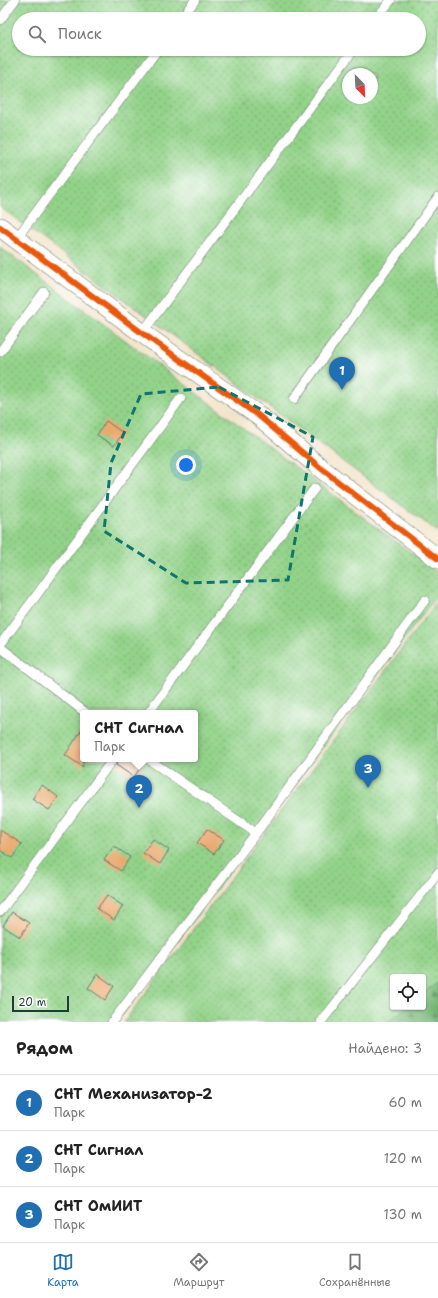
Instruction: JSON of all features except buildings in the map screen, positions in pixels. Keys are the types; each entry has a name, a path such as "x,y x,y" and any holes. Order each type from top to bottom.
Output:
{"street":[{"path":"0,227 142,333 259,416 323,470 438,558"}],"lane":[{"path":"0,20 15,0"},
{"path":"186,12 195,0"},
{"path":"382,12 391,0"},
{"path":"16,239 153,56"},
{"path":"142,333 349,56"},
{"path":"294,399 438,197"},
{"path":"0,352 44,292"},
{"path":"82,710 0,646 181,398"},
{"path":"150,710 315,488"},
{"path":"112,1022 256,833 424,600"},
{"path":"0,912 111,762"},
{"path":"152,762 256,833"},
{"path":"321,1022 438,873"}],"highlighted area":[{"path":"219,387 313,437 288,580 186,583 104,531 111,463 141,394"}],"green space":[{"path":"0,0 438,0 438,532 0,207"},
{"path":"0,247 438,573 438,594 117,1022 0,1022"},
{"path":"438,600 438,1022 124,1022"},
{"path":"438,982 438,1022 388,1022 402,1010 426,1010 426,992"}],"cycle path":[{"path":"0,227 142,333 259,416 323,470 438,559"}],"place":[{"name":"СНТ Механизатор-2","path":"342,390"},
{"name":"СНТ ОмИИТ","path":"368,788"},
{"name":"СНТ Сигнал","path":"139,808"}]}
